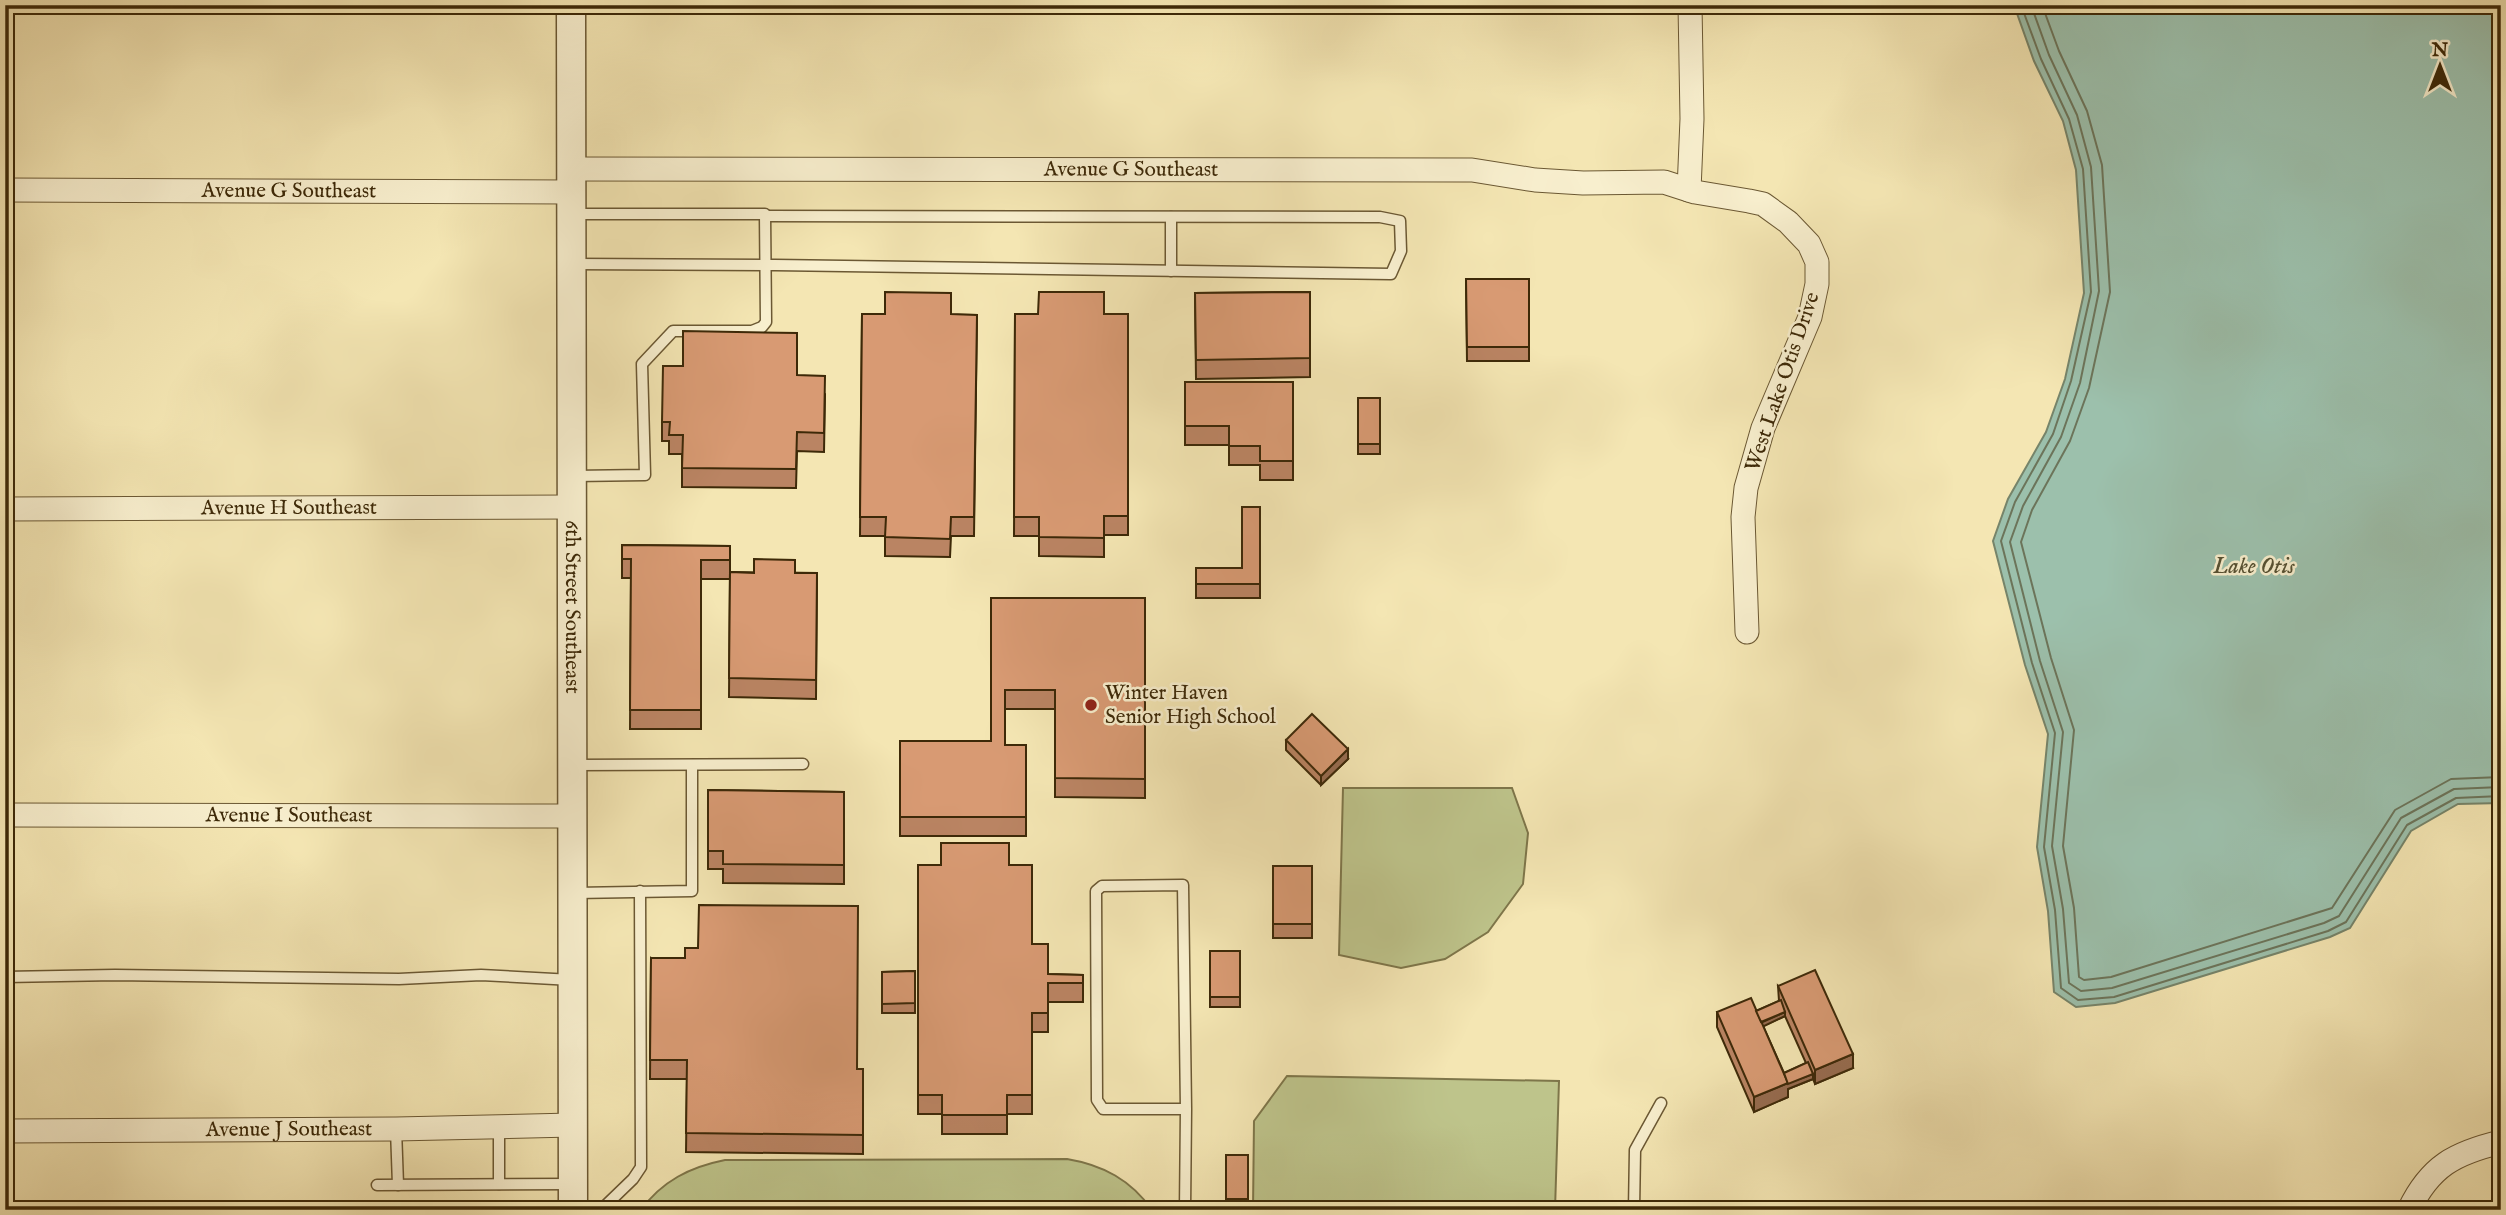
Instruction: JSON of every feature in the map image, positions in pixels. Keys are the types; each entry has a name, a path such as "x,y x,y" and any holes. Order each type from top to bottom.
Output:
{"street":[{"name":"6th Street Southeast","path":"572,5 574,1201"},
{"path":"1689,190 1692,119 1690,5"},
{"name":"Avenue G Southeast","path":"5,190 571,192 1409,168 1472,170 1535,180 1583,183 1664,182 1689,190"},
{"name":"West Lake Otis Drive","path":"1689,190 1763,204 1788,222 1809,244 1817,262 1817,284 1810,317 1763,428 1746,488 1743,517 1747,632"},
{"name":"Avenue H Southeast","path":"5,509 571,507"},
{"name":"Avenue I Southeast","path":"5,815 572,816"},
{"name":"Avenue J Southeast","path":"5,1131 499,1128 572,1125"},
{"path":"2409,1210 2420,1186 2440,1167 2472,1149 2501,1142"}],"lane":[{"path":"571,192 765,216 1380,217 1400,221 1402,229 1401,251 1391,274 571,264"},
{"path":"571,476 645,475 642,364 673,331 752,331 762,327 766,312 765,216"},
{"path":"1171,217 1171,271"},
{"path":"572,765 803,764"},
{"path":"572,893 692,891 692,765"},
{"path":"1185,1210 1186,1109 1183,885 1102,886 1096,891 1097,1100 1103,1109 1186,1109"},
{"path":"377,1185 499,1184 604,1207 633,1179 641,1167 640,891"},
{"path":"5,977 115,975 399,979 481,975 572,980"},
{"path":"1634,1210 1635,1150 1661,1103"},
{"path":"499,1128 499,1184"},
{"path":"396,1129 398,1185"}],"green space":[{"path":"1343,788 1512,788 1528,833 1523,884 1488,932 1445,959 1401,968 1339,955"},
{"path":"1287,1076 1559,1081 1555,1210 1253,1210 1254,1121"},
{"path":"1067,1159 1093,1165 1125,1182 1152,1210 641,1210 658,1191 678,1177 725,1160"}],"water":[{"name":"Lake Otis","path":"2014,5 2501,5 2501,803 2458,804 2411,831 2350,928 2330,937 2115,1003 2076,1007 2054,992 2048,911 2037,847 2048,734 2025,665 1993,541 2008,499 2046,432 2065,379 2084,293 2076,170 2063,121 2034,61"}],"building":[{"path":"1466,279 1529,279 1529,347 1467,347"},
{"path":"885,292 951,293 951,314 977,315 974,517 951,517 950,539 885,537 886,517 860,517 862,314 885,314"},
{"path":"1039,292 1104,292 1104,314 1128,314 1128,516 1104,516 1104,538 1039,537 1039,517 1014,517 1015,314 1038,314"},
{"path":"1310,292 1310,358 1196,360 1195,293"},
{"path":"683,331 797,333 797,375 825,376 824,433 797,432 796,469 682,468 683,435 669,435 670,422 662,422 663,366 683,366"},
{"path":"1185,382 1293,382 1293,461 1260,461 1260,446 1229,446 1229,426 1185,426"},
{"path":"1358,398 1380,398 1380,444 1358,444"},
{"path":"1242,507 1260,507 1260,584 1196,584 1196,568 1242,568"},
{"path":"622,545 730,546 730,560 701,560 701,710 630,710 631,559 622,559"},
{"path":"754,559 795,560 795,573 817,573 816,680 729,678 730,572 754,573"},
{"path":"991,598 1145,598 1145,779 1055,778 1055,690 1005,690 1005,745 1026,745 1026,817 900,817 900,741 991,741"},
{"path":"1312,714 1348,749 1321,776 1286,740"},
{"path":"708,790 844,792 844,865 723,864 723,851 708,851"},
{"path":"941,843 1009,843 1009,865 1032,865 1032,944 1048,944 1048,974 1083,975 1083,983 1048,983 1048,1013 1032,1013 1032,1095 1007,1095 1007,1115 942,1115 942,1095 918,1095 918,865 941,865"},
{"path":"1273,866 1312,866 1312,924 1273,924"},
{"path":"699,905 858,906 857,1069 863,1069 863,1135 686,1133 687,1060 650,1060 651,958 685,958 685,948 698,948"},
{"path":"1210,951 1240,951 1240,997 1210,997"},
{"path":"1815,970 1853,1054 1815,1070 1778,986"},
{"path":"915,971 915,1003 882,1004 882,972"},
{"path":"1751,998 1788,1083 1754,1097 1717,1012"},
{"path":"1781,1000 1785,1012 1761,1022 1756,1011"},
{"path":"1808,1062 1813,1074 1788,1084 1784,1073"},
{"path":"1226,1155 1248,1155 1248,1199 1226,1199"},
{"path":"528,1202 528,1210 369,1210 369,1203"}],"place":[{"name":"Winter Haven Senior High School","path":"1091,705"}]}
